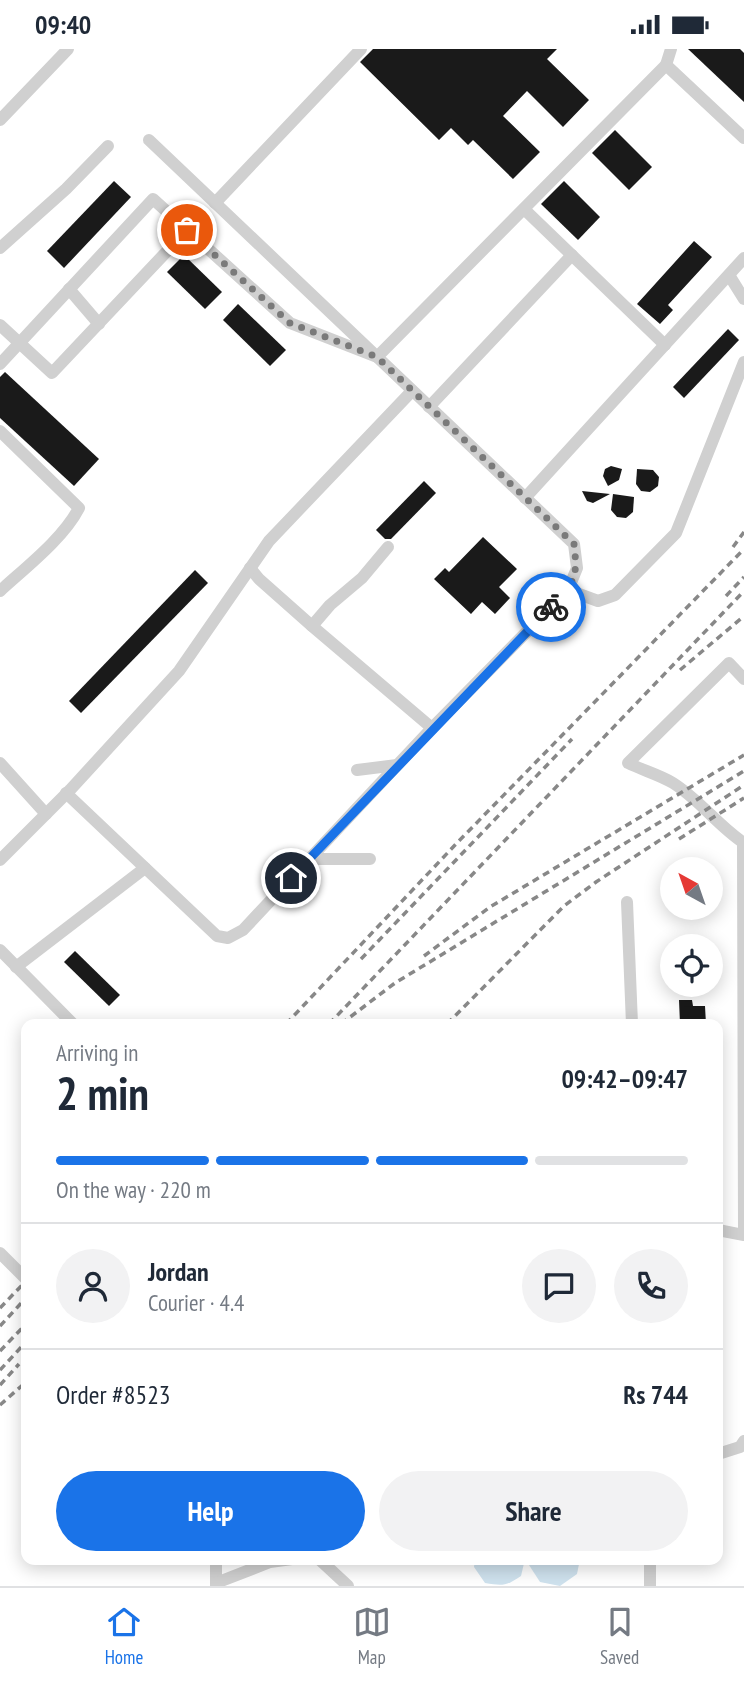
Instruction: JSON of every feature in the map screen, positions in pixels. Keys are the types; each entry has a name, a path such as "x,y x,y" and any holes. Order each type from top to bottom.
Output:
{"street":[{"path":"0,120 68,49"},
{"path":"215,203 362,49"},
{"path":"377,357 666,65 671,49"},
{"path":"666,65 744,138"},
{"path":"66,793 217,936 228,938 243,930 397,765 568,590 577,568 574,544 149,140"},
{"path":"0,248 108,146"},
{"path":"0,364 153,199 290,323 377,357"},
{"path":"524,209 664,345"},
{"path":"0,325 52,373 187,230"},
{"path":"429,407 572,255"},
{"path":"525,498 744,258"},
{"path":"729,275 744,299"},
{"path":"69,289 99,324"},
{"path":"568,590 598,601 615,594 676,533 744,362"},
{"path":"0,860 179,671 269,541 412,391"},
{"path":"0,431 79,508 44,549 0,591"},
{"path":"312,626 330,605 362,578 388,547"},
{"path":"250,568 312,626 432,729"},
{"path":"723,1231 744,1235 743,843 671,781 628,763 729,663 744,679"},
{"path":"0,762 46,814"},
{"path":"356,770 397,765"},
{"path":"307,861 370,859"},
{"path":"16,967 145,868"},
{"path":"627,902 632,1019"},
{"path":"0,950 68,1019"},
{"path":"0,1254 21,1274"},
{"path":"723,1452 740,1447 744,1441"},
{"path":"216,1565 216,1584 263,1565"},
{"path":"325,1565 348,1586"},
{"path":"650,1565 650,1586"}],"water":[{"path":"524,1565 521,1576 500,1585 485,1583 474,1567"},
{"path":"529,1565 579,1565 577,1574 560,1586 540,1582"}],"building":[{"path":"373,49 557,49 547,59 589,100 563,127 527,91 503,116 540,152 513,179 473,140 468,145 451,128 439,140 360,62"},
{"path":"688,49 740,49 744,53 744,102"},
{"path":"615,130 652,167 629,190 592,153"},
{"path":"114,181 131,197 64,268 47,251"},
{"path":"564,181 600,217 578,240 541,204"},
{"path":"694,241 712,257 668,305 673,310 660,324 637,304"},
{"path":"184,255 222,292 205,309 167,272"},
{"path":"238,304 286,350 270,366 223,320"},
{"path":"728,329 739,340 684,398 673,387"},
{"path":"5,372 99,459 74,486 0,418 0,377"},
{"path":"611,466 622,469 619,480 608,486 603,476 605,469"},
{"path":"637,469 653,470 659,477 658,486 650,492 641,491 636,484"},
{"path":"424,481 436,493 391,539 385,539 376,530"},
{"path":"582,491 610,494 593,503 587,501"},
{"path":"613,494 634,497 633,512 626,518 617,517 611,510"},
{"path":"483,537 517,569 499,587 510,598 495,614 482,602 471,614 434,579 445,568 449,572"},
{"path":"195,570 208,583 81,713 69,701"},
{"path":"75,951 120,995 109,1006 64,962"},
{"path":"679,1000 692,1000 693,1006 705,1006 706,1019 680,1019"}],"railway":[{"path":"733,547 744,532"},
{"path":"291,1019 455,845 744,549"},
{"path":"726,596 744,577"},
{"path":"334,1019 744,591"},
{"path":"680,670 744,616"},
{"path":"361,959 572,739"},
{"path":"424,956 490,907 744,755"},
{"path":"348,1019 395,983 744,771"},
{"path":"452,1019 564,906 744,785"},
{"path":"679,839 744,798"},
{"path":"0,1308 21,1286"},
{"path":"0,1326 21,1303"},
{"path":"0,1351 21,1329"},
{"path":"0,1370 21,1347"},
{"path":"0,1385 19,1364"},
{"path":"0,1405 21,1386"}],"way so far":[{"path":"187,230 290,323 377,357 574,544 577,568 568,590 551,607"}],"route":[{"path":"291,878 551,607"}]}
